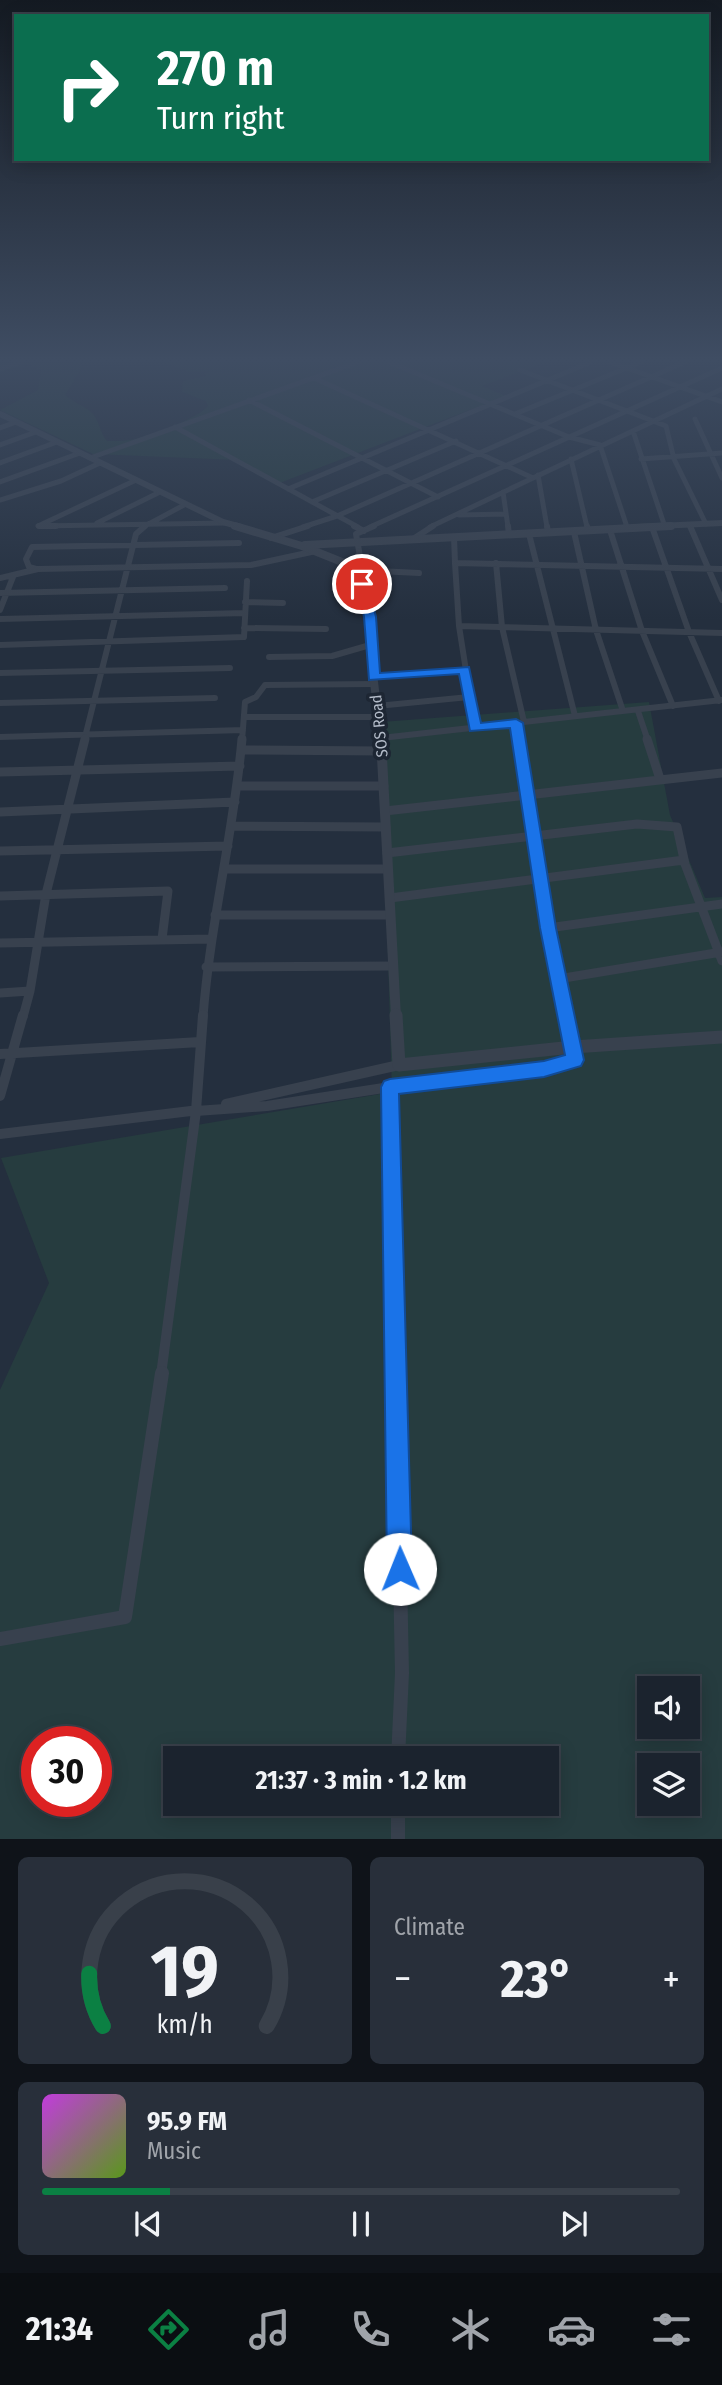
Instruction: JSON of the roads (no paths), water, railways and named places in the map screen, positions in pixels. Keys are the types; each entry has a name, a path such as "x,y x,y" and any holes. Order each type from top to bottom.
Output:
{"street":[{"path":"0,463 41,448"},
{"path":"69,448 158,493 226,523 302,546 358,569 419,573"},
{"path":"90,458 118,448"},
{"path":"213,448 364,531"},
{"path":"342,448 438,497"},
{"path":"288,489 387,448"},
{"path":"312,502 440,448"},
{"path":"472,448 535,477"},
{"path":"271,538 337,516 491,448"},
{"path":"358,569 361,562 356,534 545,448"},
{"path":"413,539 594,448"},
{"path":"601,448 627,529"},
{"path":"637,448 665,527"},
{"path":"671,448 697,510 706,524"},
{"path":"708,448 722,478"},
{"path":"0,482 80,453"},
{"path":"640,459 722,453"},
{"path":"571,458 588,531"},
{"path":"0,500 46,486 100,463"},
{"path":"535,477 548,533"},
{"path":"134,481 38,526 226,523"},
{"path":"503,492 509,535"},
{"path":"92,525 158,493"},
{"path":"0,1096 30,991 46,894 136,534 147,524 184,505"},
{"path":"456,515 506,514"},
{"path":"302,546 722,523"},
{"path":"690,525 722,600"},
{"path":"381,738 720,701 689,632 652,527"},
{"path":"610,530 642,631 673,706"},
{"path":"574,532 596,629 622,711"},
{"path":"530,534 551,628 575,716"},
{"path":"454,537 459,625 475,727"},
{"path":"239,543 32,547 26,559 31,568 38,569 251,565 316,551"},
{"path":"455,563 722,569"},
{"path":"0,1134 196,1111 267,1106 390,1087 544,1069 575,1060 548,928 533,835 520,722 502,627 496,563"},
{"path":"0,578 12,578 38,569"},
{"name":"SOS Road","path":"358,569 370,617 370,645 381,738 398,1065"},
{"path":"0,610 3,593 12,578"},
{"path":"0,645 243,637 247,581"},
{"path":"3,593 225,588"},
{"path":"245,602 283,603"},
{"path":"0,618 245,613"},
{"path":"459,625 722,633"},
{"path":"244,628 326,629"},
{"path":"269,657 332,656 370,645"},
{"path":"0,673 230,668"},
{"path":"0,1639 125,1617 161,1379 196,1111 206,967 238,786 245,702 256,697 265,685 374,680 464,670"},
{"path":"377,706 469,697"},
{"path":"0,703 215,698"},
{"path":"638,711 660,779"},
{"path":"244,717 379,717"},
{"path":"0,737 243,730"},
{"path":"241,750 382,751"},
{"path":"0,772 240,766"},
{"path":"385,811 722,773"},
{"path":"238,786 384,786"},
{"path":"0,812 235,802"},
{"path":"387,853 637,824 677,827 684,846 684,860 721,955 558,979"},
{"path":"232,826 386,827"},
{"path":"0,851 229,846"},
{"path":"390,898 684,860"},
{"path":"224,869 388,869"},
{"path":"0,896 168,891 162,939"},
{"path":"548,928 722,904"},
{"path":"215,915 390,915"},
{"path":"0,943 38,940 211,939"},
{"path":"206,967 393,967"},
{"path":"0,993 30,991"},
{"path":"196,1111 398,1065 573,1047 722,1037"},
{"path":"0,1054 200,1042"},
{"path":"390,1087 402,1673 399,1746"},
{"path":"398,1816 398,1839"}]}
